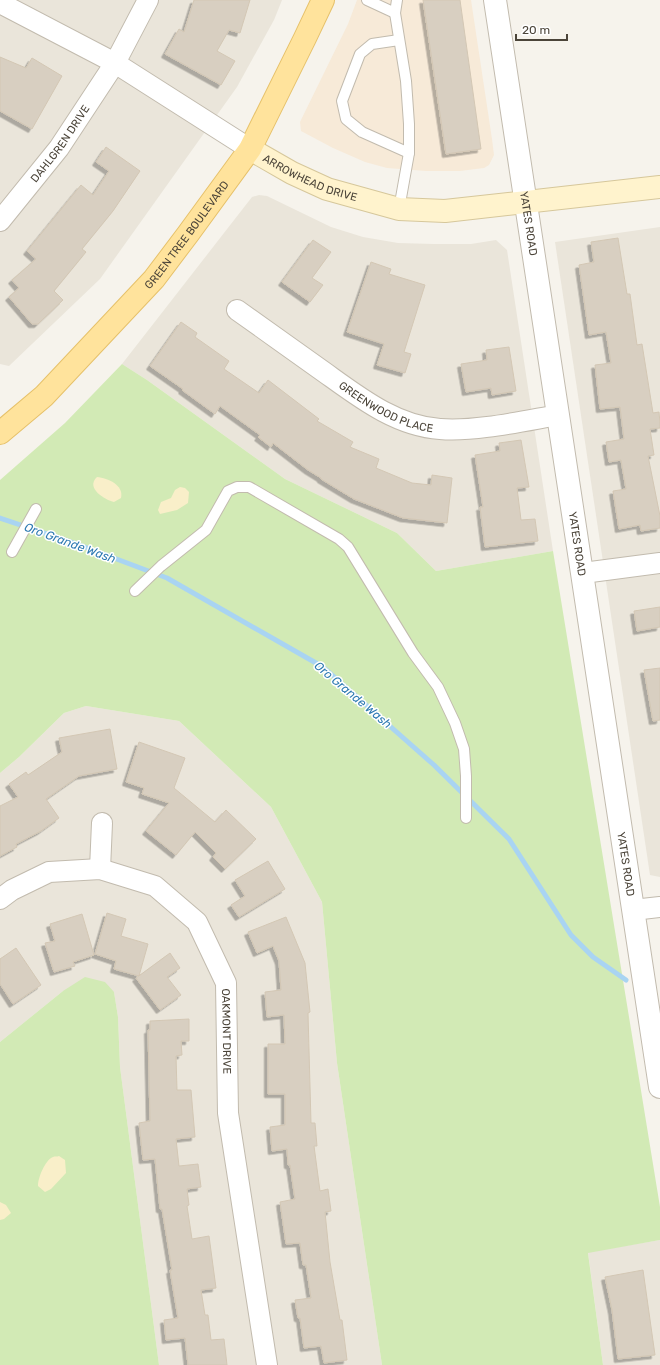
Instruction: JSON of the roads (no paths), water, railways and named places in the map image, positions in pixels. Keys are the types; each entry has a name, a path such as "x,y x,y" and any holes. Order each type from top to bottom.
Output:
{"main road":[{"name":"GREEN TREE BOULEVARD","path":"0,433 44,396 154,279 250,149 306,38 323,0"},
{"name":"ARROWHEAD DRIVE","path":"250,149 292,173 327,189 399,209 445,211 660,187"}],"street":[{"name":"DAHLGREN DRIVE","path":"0,221 59,148 115,63 148,0"},
{"name":"YATES ROAD","path":"495,0 524,202 660,1087"},
{"name":"ARROWHEAD DRIVE","path":"0,3 115,63 250,149"},
{"name":"GREENWOOD PLACE","path":"238,310 351,391 394,418 416,426 440,429 463,429 558,416"},
{"path":"582,573 660,563"},
{"path":"100,869 102,823"},
{"name":"OAKMONT DRIVE","path":"0,899 12,890 49,872 100,869 155,886 196,922 226,983 228,1113 267,1365"},
{"path":"633,910 660,907"}],"lane":[{"path":"367,0 395,13"},
{"path":"397,0 395,13 407,96 409,153 399,209"},
{"path":"399,40 372,44 360,54 342,101 346,119 362,132 409,153"},
{"path":"135,591 161,566 206,530 219,510 228,491 237,487 249,487 339,539 348,547 413,653 438,687 452,716 464,749 466,776 466,818"},
{"path":"12,552 36,509"}],"waterway":[{"name":"Oro Grande Wash","path":"0,518 74,543 167,578 323,667 434,765 509,839 571,935 593,957 626,980"}]}
